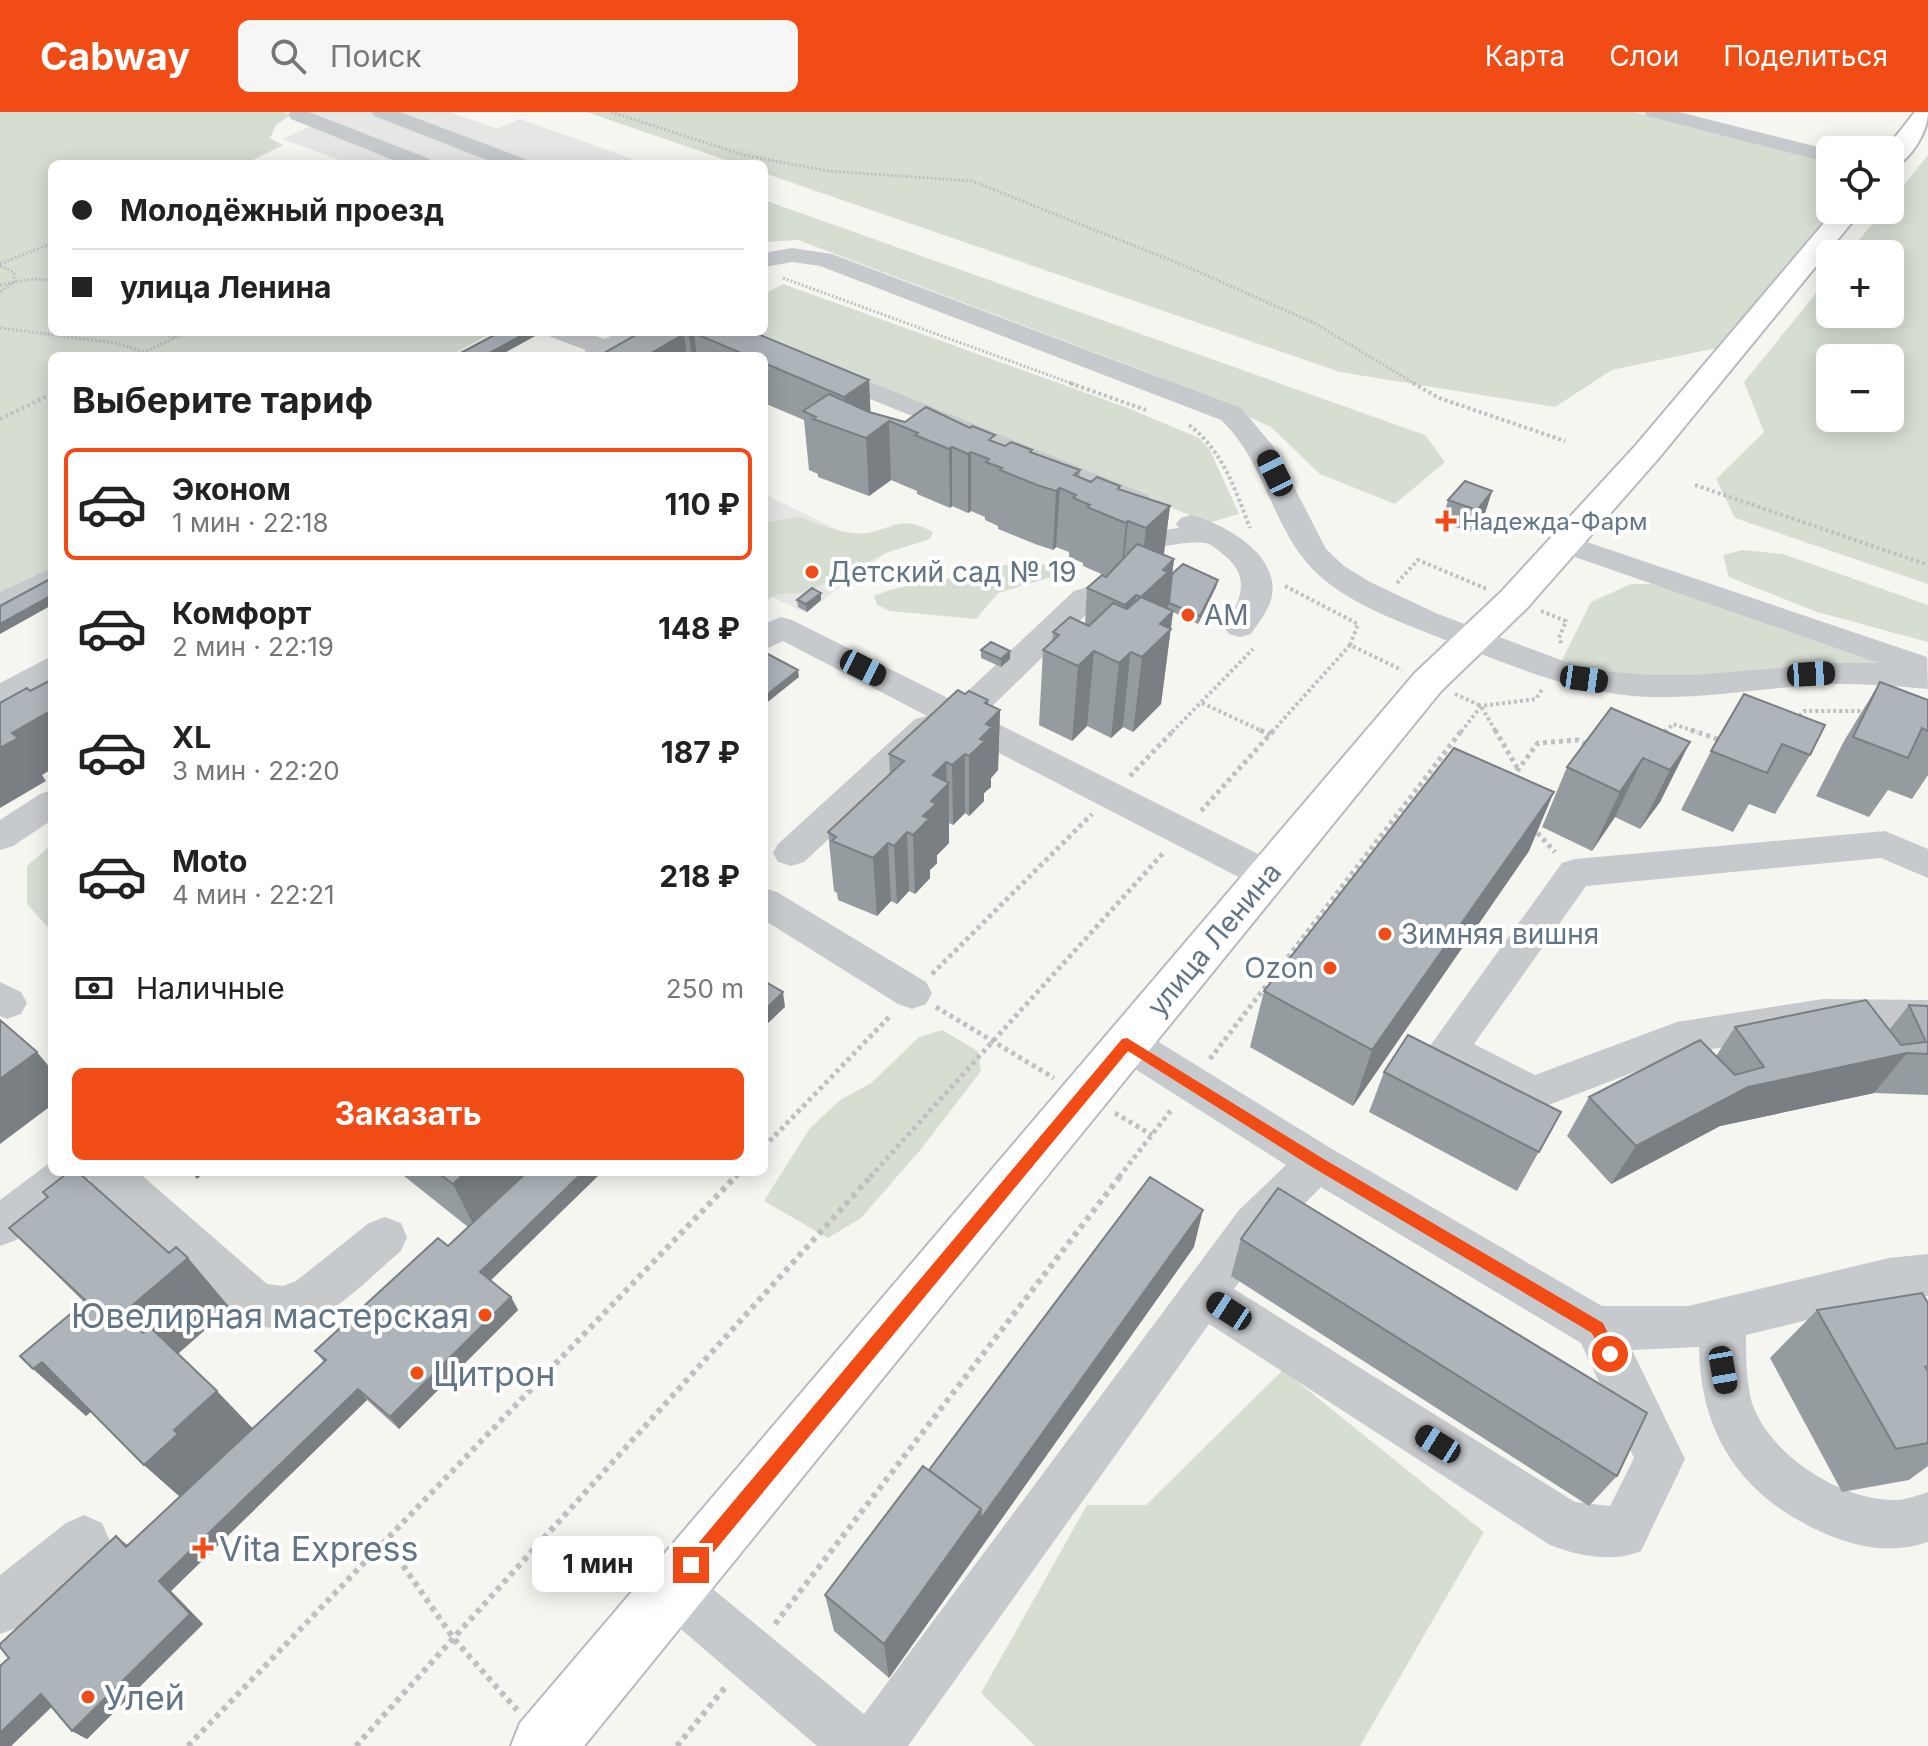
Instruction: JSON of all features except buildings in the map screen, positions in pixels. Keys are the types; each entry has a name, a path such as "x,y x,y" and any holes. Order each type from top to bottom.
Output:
{"main road":[{"path":"1904,142 1928,112"},
{"name":"улица Ленина","path":"544,1744 1428,682 1514,600 1647,452 1837,224"}],"street":[{"path":"381,112 507,160"},
{"path":"1654,112 1816,153"},
{"path":"298,115 412,160"},
{"path":"770,264 808,256 841,265 1231,414 1261,444 1314,554 1330,570 1380,600 1584,679 1650,688 1709,686 1811,674 1862,672 1928,678"},
{"path":"568,336 600,352 629,336"},
{"path":"736,336 1212,533 1234,548 1252,566 1257,586 1256,599 1240,627"},
{"path":"935,416 912,438 941,451"},
{"path":"1087,515 1145,541 1212,533"},
{"path":"1561,545 1928,668"},
{"path":"0,605 48,579"},
{"path":"791,853 1085,598"},
{"path":"768,637 781,627 1267,875"},
{"path":"7,684 48,669"},
{"path":"0,837 48,806"},
{"path":"1928,864 1885,844 1575,873 1447,1050 1533,1094 1677,1038 1823,1015 1928,1016"},
{"path":"768,904 912,993"},
{"path":"1127,1043 1317,1162 1597,1328 1688,1328 1722,1320 1876,1302 1928,1275"},
{"path":"874,1746 1255,1224 1317,1162"},
{"path":"0,1226 65,1176"},
{"path":"112,1176 257,1304 283,1307 310,1298 385,1237"},
{"path":"1203,1294 1568,1527 1623,1533 1660,1459 1597,1328"},
{"path":"1722,1320 1723,1370 1729,1405 1747,1442 1777,1476 1816,1504 1858,1521 1900,1525 1928,1517"},
{"path":"0,1608 84,1541"},
{"path":"672,1588 859,1746"}],"path":[{"path":"611,112 744,155 828,171 972,181 1190,268 1316,324 1439,398 1565,441"},
{"path":"0,265 48,245"},
{"path":"770,264 1160,415"},
{"path":"0,265 14,272 14,282"},
{"path":"0,285 48,278"},
{"path":"0,292 14,282"},
{"path":"0,328 48,334"},
{"path":"62,336 116,343 145,352 179,336"},
{"path":"169,336 175,338"},
{"path":"0,419 48,396"},
{"path":"1175,420 1207,437 1218,450 1253,535"},
{"path":"1695,485 1928,565"},
{"path":"356,1746 1350,645 1358,624 1280,582"},
{"path":"768,1143 912,993 1254,650 1240,627"},
{"path":"1350,645 1481,706 1524,699"},
{"path":"1202,703 1270,735"},
{"path":"1481,706 1518,769"},
{"path":"677,1746 752,1654 1481,706"},
{"path":"1794,722 1804,711 1881,711"},
{"path":"1653,745 1673,724 1726,742"},
{"path":"1509,781 1538,743 1578,740 1592,747"},
{"path":"1522,816 1575,873"},
{"path":"912,993 1152,1135"},
{"path":"188,1746 736,1176"},
{"path":"386,1541 454,1639 544,1744"}],"shaded area":[{"path":"0,112 282,112 290,115 276,125 270,138 283,145 253,160 48,160 48,336 486,336 456,352 48,352 48,577 0,604"},
{"path":"306,112 449,112 497,129 520,119 635,160 339,160 282,139 326,120"},
{"path":"587,112 1635,112 1816,159 1816,224 1822,224 1717,348 1612,370 1555,407 1340,372 768,174 768,160 725,160"},
{"path":"1928,155 1928,584 1735,518 1716,479 1764,432 1744,382 1816,293 1816,328 1904,328 1904,240 1859,240 1872,224 1904,224 1904,185"},
{"path":"768,201 1425,435 1445,462 1395,504 1320,474 1271,427 1157,376 798,240 768,242"},
{"path":"783,284 1128,408 1199,438 1210,450 1239,514 1208,523 759,336 768,336 768,292"},
{"name":"Детский сад № 19","path":"768,496 886,553 806,613 768,595"},
{"name":"Детский сад № 19","path":"800,516 851,533 867,533 906,523 933,532 930,539 886,553 806,593 779,594 768,599 768,522"},
{"path":"1742,550 1783,554 1928,605 1928,642 1817,612 1729,577 1723,555"},
{"path":"1029,561 1050,566 1058,575 998,593 976,619 890,611 877,605 874,596 899,588"},
{"path":"1631,584 1654,584 1913,668 1709,686 1557,670 1591,602"},
{"path":"48,848 48,928 27,904 27,866"},
{"path":"942,1030 978,1051 981,1071 922,1148 861,1218 828,1238 764,1201 810,1128 840,1100 871,1083 919,1037"},
{"path":"1283,1370 1484,1532 1360,1746 1035,1746 981,1693 1087,1505 1146,1505"}],"place":[{"name":"Надежда-Фарм","path":"1446,521"},
{"name":"Детский сад № 19","path":"812,572"},
{"name":"АМ","path":"1188,615"},
{"name":"Зимняя вишня","path":"1385,934"},
{"name":"Ozon","path":"1330,968"},
{"name":"Ювелирная мастерская","path":"485,1315"},
{"name":"Цитрон","path":"417,1373"},
{"name":"Vita Express","path":"203,1548"},
{"name":"Улей","path":"88,1697"}],"route":[{"path":"691,1565 1127,1043 1317,1162 1597,1328 1610,1354"}]}
